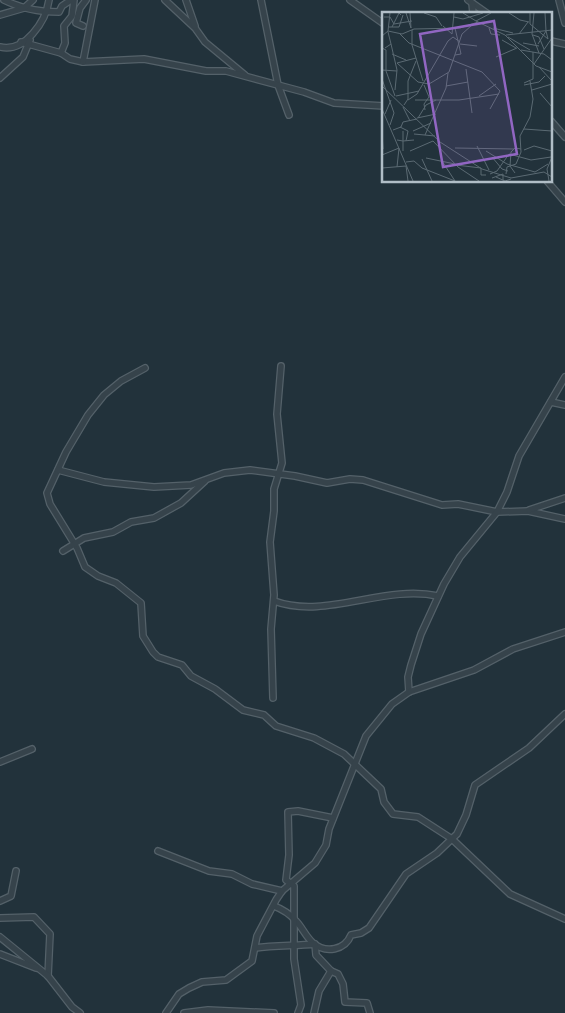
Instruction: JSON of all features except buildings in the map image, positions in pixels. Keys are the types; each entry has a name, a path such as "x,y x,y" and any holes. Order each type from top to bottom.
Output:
{"street":[{"path":"4,0 24,8 59,12 62,6 73,0"},
{"path":"0,15 24,8 33,0"},
{"path":"0,47 9,48 31,36 43,22 49,0"},
{"path":"62,53 65,43 64,26 72,16 73,0"},
{"path":"83,26 76,23 80,8 86,0"},
{"path":"83,62 95,0"},
{"path":"165,0 195,28 205,42 251,78"},
{"path":"186,0 195,28"},
{"path":"261,0 278,85 289,115"},
{"path":"350,0 382,23"},
{"path":"559,0 565,23"},
{"path":"470,2 485,12"},
{"path":"0,78 23,58 31,36"},
{"path":"552,41 565,44"},
{"path":"22,42 62,53 83,62 144,59 206,71 226,71 334,103 382,106"},
{"path":"552,122 565,137"},
{"path":"548,182 565,202"},
{"path":"273,698 270,628 274,601 270,542 274,494 282,458 277,408 281,366"},
{"path":"145,368 121,382 104,395 88,415 47,493 50,504 86,567 98,576 116,584 141,603 144,636 158,657 182,665 191,676 215,689 243,710 264,715 276,726 314,738 344,754 381,789 384,802 392,814 418,817 452,839 510,894 565,919"},
{"path":"409,692 408,677 411,665 438,596 460,557 497,512 507,492 520,456 565,377"},
{"path":"551,402 565,405"},
{"path":"58,470 104,482 154,487 191,485 224,472 244,471 279,474 327,483 350,479 363,480 442,505 458,504 497,512 528,510 565,498"},
{"path":"63,551 84,538 113,532 131,522 154,518 181,503 209,478"},
{"path":"528,510 565,519"},
{"path":"274,601 300,606 425,593 438,596"},
{"path":"166,1013 180,994 189,988 202,982 226,980 247,966 254,956 257,936 282,891 315,863 326,845 333,818 340,806 366,736 392,704 409,692 474,670 513,649 565,632"},
{"path":"255,948 278,944 293,946 315,944 336,949 348,942 351,934 361,934 368,928 406,874 452,839 462,828 475,785 529,748 565,714"},
{"path":"0,762 32,749"},
{"path":"298,1013 301,1005 293,946 294,886 286,880 289,855 287,841 288,812 298,811 333,818"},
{"path":"158,851 209,871 232,874 257,886 282,891"},
{"path":"0,901 11,896 16,871"},
{"path":"274,906 292,917 315,944 316,955 331,971 338,974 343,984 345,1002 367,1003 370,1013"},
{"path":"0,918 34,917 50,934 48,976"},
{"path":"0,937 48,976 72,1007 80,1013"},
{"path":"0,954 41,970"},
{"path":"314,1013 319,991 331,971"},
{"path":"184,1013 274,1013"}]}
